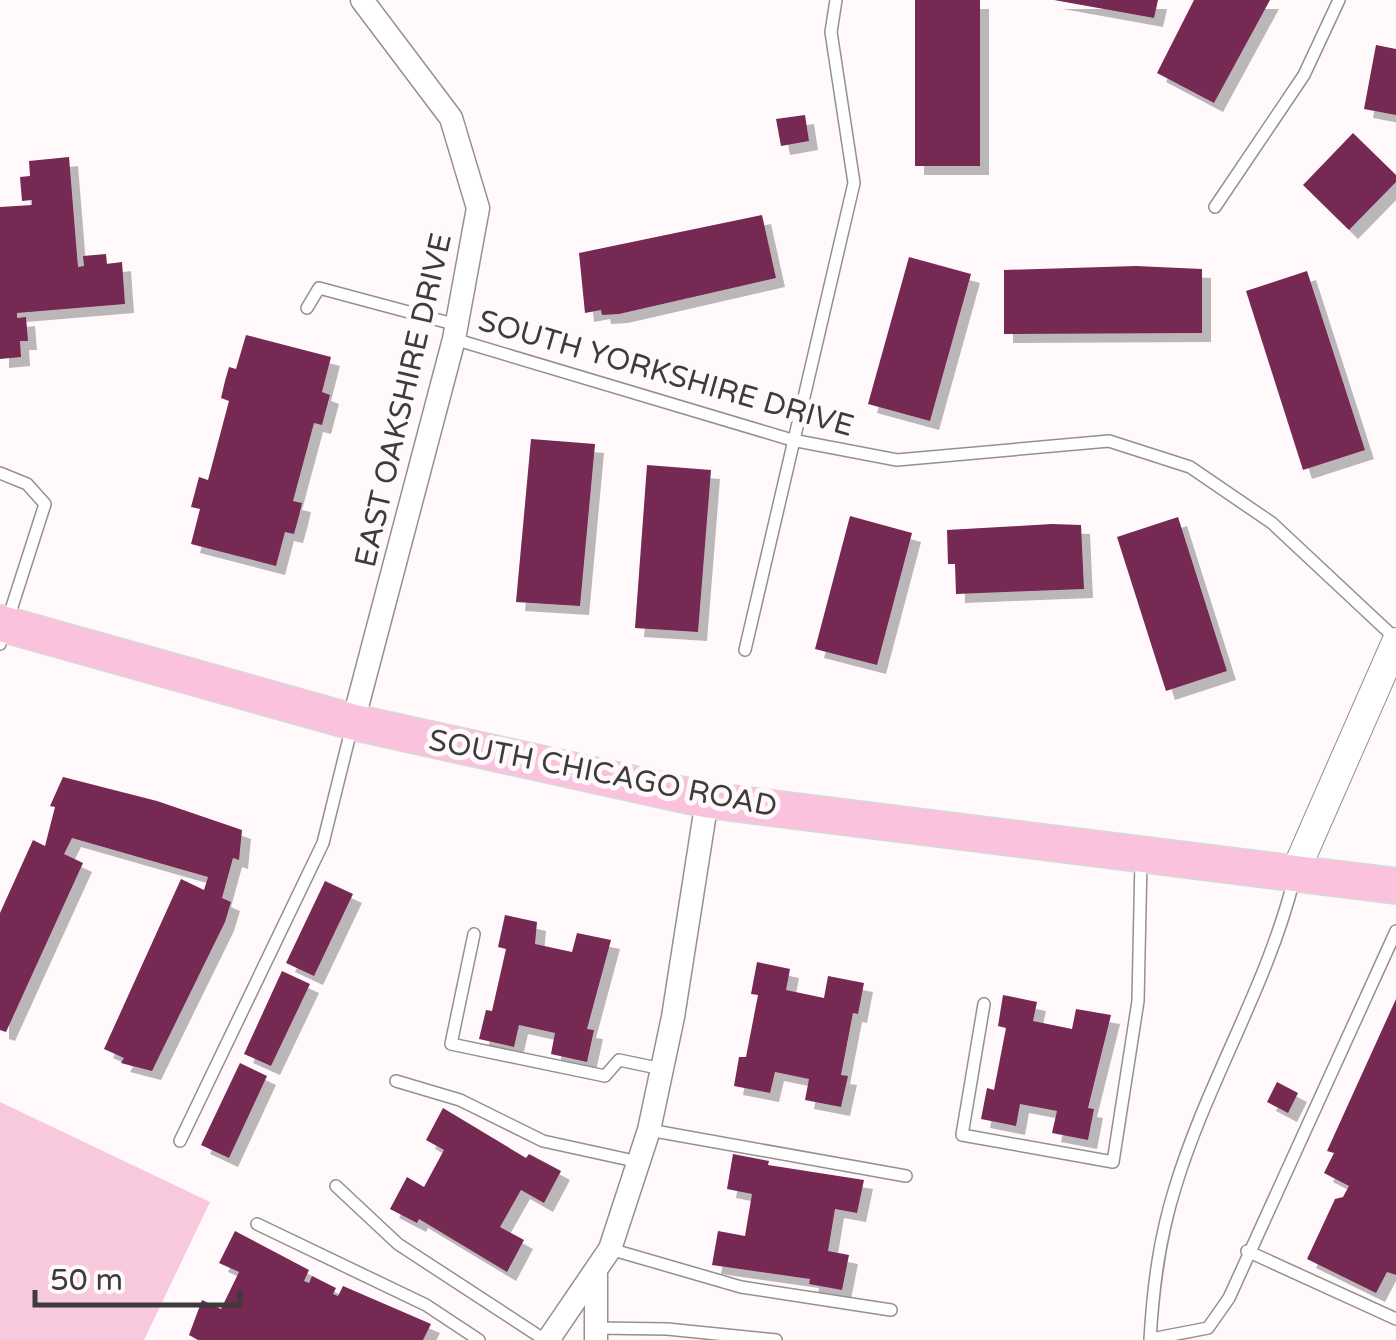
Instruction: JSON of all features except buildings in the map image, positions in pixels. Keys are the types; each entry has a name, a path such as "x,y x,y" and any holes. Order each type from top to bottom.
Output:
{"main road":[{"name":"SOUTH CHICAGO ROAD","path":"3,631 353,722 707,800 1141,855 1296,870 1396,886"}],"street":[{"name":"EAST OAKSHIRE DRIVE","path":"353,722 456,332 478,208 451,118 362,0"},
{"path":"1296,870 1389,674 1396,640"},
{"path":"546,1340 596,1275 610,1250 649,1130 707,800"},
{"path":"596,1275 596,1334"}],"lane":[{"path":"745,650 854,183 831,32 836,0"},
{"path":"1215,207 1304,75 1339,0"},
{"name":"SOUTH YORKSHIRE DRIVE","path":"307,308 318,288 792,440 897,460 1109,442 1190,467 1272,524 1396,640"},
{"path":"0,473 27,484 45,504 3,631"},
{"path":"180,1141 323,843 353,722"},
{"path":"984,1004 962,1134 1113,1162 1138,1001 1141,855"},
{"path":"1296,870 1280,934 1175,1186 1152,1282 1150,1339 1208,1328 1229,1298 1247,1251 1396,931"},
{"path":"474,934 451,1044 604,1076 619,1060 662,1070"},
{"path":"396,1081 460,1100 543,1141 639,1162"},
{"path":"649,1130 906,1176"},
{"path":"336,1186 398,1244 546,1340"},
{"path":"257,1224 426,1306 479,1340"},
{"path":"610,1250 741,1287 892,1310"},
{"path":"1247,1251 1396,1319"},
{"path":"596,1334 667,1329 776,1340"}],"shaded area":[{"path":"0,1102 210,1202 144,1340 0,1340"}]}
